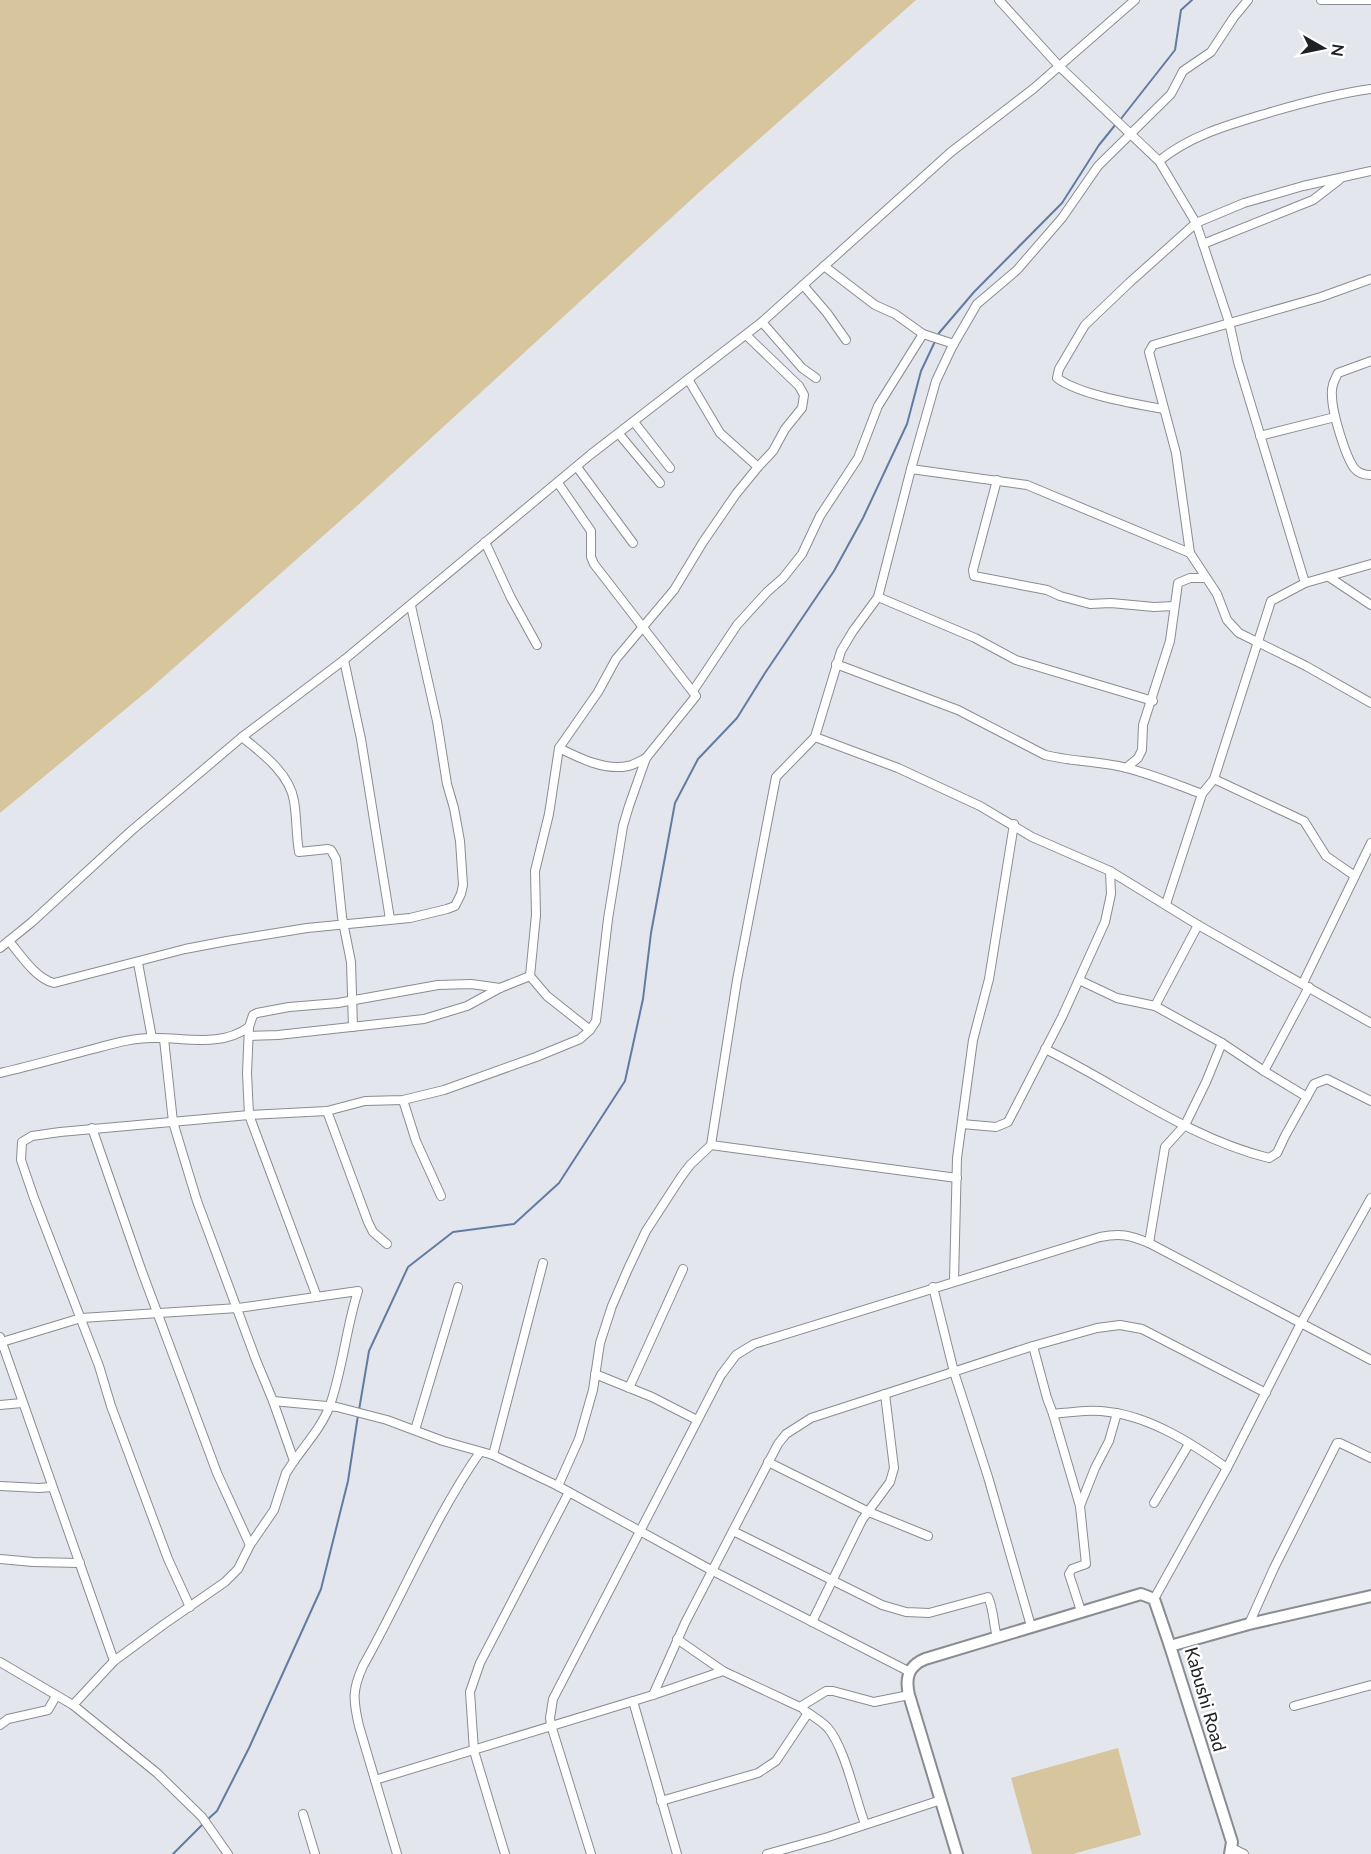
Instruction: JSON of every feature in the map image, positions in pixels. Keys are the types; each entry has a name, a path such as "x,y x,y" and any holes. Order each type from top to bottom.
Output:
{"main road":[{"path":"957,1854 909,1695 906,1678 908,1671 919,1661 925,1659 1141,1594 1154,1599 1170,1646"},
{"name":"Kabushi Road","path":"1231,1851 1170,1646 1249,1624 1371,1596"}],"street":[{"path":"999,0 1059,66 1159,161 1196,223 1229,322 1238,362 1305,583"},
{"path":"0,948 32,922 130,831 242,737 344,660 577,467 762,322 951,152 1033,89 1135,0"},
{"path":"558,1486 579,1439 591,1398 600,1343 612,1306 646,1232 690,1165 711,1145 737,980 776,777 815,737 841,651 853,630 878,597 936,381 977,304 1000,286 1042,242 1062,218 1098,166 1171,94 1188,66 1211,52 1234,16 1248,0"},
{"path":"1322,0 1371,0"},
{"path":"1159,161 1194,137 1226,126 1329,95 1371,89"},
{"path":"1163,409 1125,403 1060,380 1056,375 1085,325 1196,223 1244,203 1303,186 1371,171"},
{"path":"1203,244 1313,200 1343,178"},
{"path":"825,266 875,305 895,314 923,334 954,344"},
{"path":"1371,279 1321,297 1229,322 1153,345 1150,348 1150,359 1176,453 1190,553 1204,578 1217,594 1227,620 1232,627 1258,643 1306,666 1371,703"},
{"path":"803,285 846,340"},
{"path":"762,322 802,368 816,378"},
{"path":"693,691 737,625 783,578 802,554 820,516 858,459 878,406 923,334"},
{"path":"590,1030 547,996 530,976 536,915 535,871 549,814 559,748 598,692 616,659 674,590 703,542 745,481 773,451 785,429 802,408 804,395 799,386 746,335"},
{"path":"1371,361 1338,373 1333,383 1332,396 1335,417 1355,469 1364,475 1371,475"},
{"path":"688,379 720,434 758,467"},
{"path":"1260,436 1335,417"},
{"path":"634,422 669,468"},
{"path":"619,434 660,483"},
{"path":"577,467 633,543"},
{"path":"911,469 1027,485 1190,553"},
{"path":"997,480 973,570 974,576 1047,590 1060,596 1090,603 1174,606"},
{"path":"190,1607 168,1559 81,1318 63,1277 21,1160 20,1148 22,1142 32,1136 92,1128 327,1111 365,1101 403,1100 426,1095 536,1057 580,1039 590,1030 596,1021 602,956 623,826 646,758 696,696 594,564 591,556 591,531 558,483"},
{"path":"485,542 511,598 537,645"},
{"path":"1166,904 1202,795 1214,779 1270,601 1305,583 1371,564"},
{"path":"1329,577 1371,605"},
{"path":"1126,768 1138,758 1142,750 1143,725 1153,700 1170,641 1178,583 1190,578 1204,578"},
{"path":"878,597 975,638 1016,660 1153,700"},
{"path":"9,941 46,981 54,983 185,949 257,935 410,918 455,906 459,901 463,885 460,841 447,783 437,721 411,606"},
{"path":"344,660 361,739 390,919"},
{"path":"836,664 958,710 1045,755 1126,768 1202,795"},
{"path":"242,737 258,750 290,785 294,799 299,852 328,849 333,853 351,962 353,1027"},
{"path":"815,737 898,768 980,806 1014,824 1032,837 1110,871 1198,925 1371,1023"},
{"path":"559,748 586,760 609,766 628,766 646,758"},
{"path":"1214,779 1304,821 1326,856 1355,876"},
{"path":"954,1281 957,1178 973,1040 989,979 1014,824"},
{"path":"1264,1071 1371,843"},
{"path":"962,1124 996,1127 1008,1122 1079,980 1110,906 1110,871"},
{"path":"1155,1006 1198,925"},
{"path":"138,963 152,1038"},
{"path":"249,1036 424,1019 467,1006 500,988 530,976"},
{"path":"1079,980 1117,998 1155,1006 1222,1043 1307,1097"},
{"path":"317,1297 249,1115 247,1073 251,1019 257,1012 353,1000 438,985 471,984 500,988"},
{"path":"0,1073 102,1047 152,1038 202,1041 218,1039 240,1033 249,1027"},
{"path":"164,1039 172,1122 197,1200 294,1461"},
{"path":"1149,1244 1165,1147 1185,1125 1222,1043"},
{"path":"1045,1049 1086,1069 1130,1096 1211,1139 1269,1158 1274,1157 1314,1084 1327,1078 1371,1101"},
{"path":"403,1100 416,1141 441,1196"},
{"path":"327,1111 368,1222 373,1232 387,1244"},
{"path":"92,1128 217,1473 250,1545"},
{"path":"711,1145 957,1178"},
{"path":"1154,1599 1227,1468 1301,1323 1371,1198"},
{"path":"591,1854 551,1725 551,1708 557,1690 697,1420 721,1376 736,1355 754,1344 933,1287 1100,1237 1118,1234 1128,1235 1149,1244 1371,1360"},
{"path":"493,1455 543,1263"},
{"path":"629,1388 683,1269"},
{"path":"415,1430 458,1287"},
{"path":"933,1287 954,1372 988,1477 1030,1626"},
{"path":"73,1705 114,1661 225,1582 238,1569 250,1545 274,1510 286,1473 329,1406 341,1364 346,1329 358,1291 238,1308 81,1318 1,1339 114,1661"},
{"path":"653,1695 711,1570 778,1444 786,1434 811,1418 1033,1346 1097,1328 1120,1325 1142,1329 1266,1393"},
{"path":"1033,1346 1080,1506 1086,1564 1072,1569 1070,1575 1080,1611"},
{"path":"595,1374 697,1420"},
{"path":"812,1622 862,1520 888,1486 894,1472 885,1394"},
{"path":"273,1401 329,1406 387,1420 443,1441 493,1455 558,1486 711,1570 908,1671"},
{"path":"0,1405 22,1403"},
{"path":"1053,1414 1095,1411 1117,1413 1156,1427 1190,1444 1227,1468"},
{"path":"1080,1506 1109,1441 1117,1413"},
{"path":"1249,1624 1274,1568 1337,1443 1371,1458"},
{"path":"1154,1503 1168,1476 1190,1444"},
{"path":"397,1854 359,1726 354,1705 354,1687 443,1514 480,1452"},
{"path":"768,1462 869,1512 928,1536"},
{"path":"0,1486 52,1487"},
{"path":"505,1854 474,1750 470,1705 473,1679 569,1492"},
{"path":"733,1531 882,1605 906,1612 929,1613 988,1597 997,1636"},
{"path":"0,1559 80,1563"},
{"path":"677,1639 723,1671 800,1707 827,1727 841,1753 865,1824"},
{"path":"0,1662 73,1705 157,1773 202,1817 228,1854"},
{"path":"375,1780 653,1695 723,1671"},
{"path":"1294,1706 1371,1685"},
{"path":"800,1707 826,1691 874,1702 909,1695"},
{"path":"0,1725 8,1719 48,1710 56,1696"},
{"path":"633,1701 677,1854"},
{"path":"661,1801 758,1773 776,1761 808,1713"},
{"path":"767,1854 941,1800"},
{"path":"303,1814 315,1854"},
{"path":"1231,1851 1244,1854"}],"shaded area":[{"path":"0,0 916,0 706,186 358,505 151,688 0,813"},
{"path":"1118,1748 1141,1835 1073,1854 1032,1854 1011,1778"}],"waterway":[{"path":"1120,120 1175,50 1181,10 1192,0"},
{"path":"359,1410 369,1351 408,1267 453,1232 514,1224 559,1183 625,1081 643,999 651,933 675,803 698,759 737,718 834,571 863,518 907,424 921,371 939,333 974,292 1062,203 1099,145 1116,124"},
{"path":"208,1819 217,1811 249,1748 321,1589 348,1481 358,1415"},
{"path":"173,1854 204,1823"}]}
